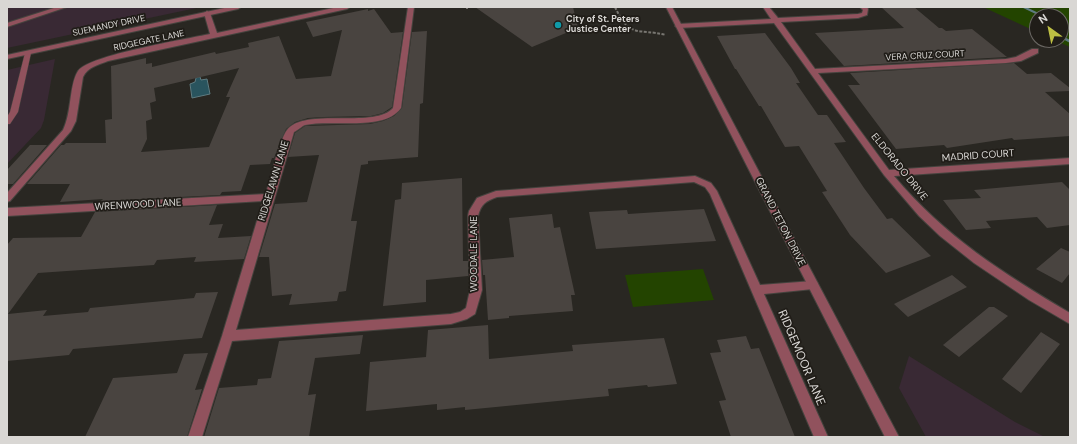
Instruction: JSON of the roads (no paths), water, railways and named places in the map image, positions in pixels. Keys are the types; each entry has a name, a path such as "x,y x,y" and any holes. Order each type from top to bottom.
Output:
{"street":[{"path":"7,25 64,7"},
{"name":"SUEMANDY DRIVE","path":"7,57 238,7"},
{"name":"RIDGEGATE LANE","path":"7,199 67,131 75,111 79,77 88,66 106,59 347,7"},
{"name":"RIDGELAWN LANE","path":"195,437 228,336 287,138 291,130 297,126 314,122 374,119 393,113 398,108 411,7"},
{"name":"GRAND TETON DRIVE","path":"669,7 892,437"},
{"name":"ELDORADO DRIVE","path":"766,7 777,20 887,173 908,199 929,220 989,268 1029,295 1070,319"},
{"path":"678,26 858,16 865,14 866,10 863,7"},
{"path":"207,14 214,36"},
{"name":"VERA CRUZ COURT","path":"814,71 1006,61 1018,59 1035,51"},
{"name":"MADRID COURT","path":"887,173 1070,161"},
{"name":"WOODALE LANE","path":"228,336 451,319 463,316 471,311 474,302 476,290 473,216 475,206 484,198 496,194 695,179 702,181"},
{"name":"RIDGEMOOR LANE","path":"702,181 708,185 714,193 821,437"},
{"name":"WRENWOOD LANE","path":"7,212 270,197"},
{"path":"757,290 813,284"}],"lane":[{"path":"7,122 14,112 28,52"}],"water":[{"path":"200,77 201,80 207,79 210,94 192,98 190,84 195,82 196,78"}],"waterway":[{"path":"1023,7 1029,10"}],"place":[{"name":"City of St. Peters Justice Center","path":"558,25"}]}
